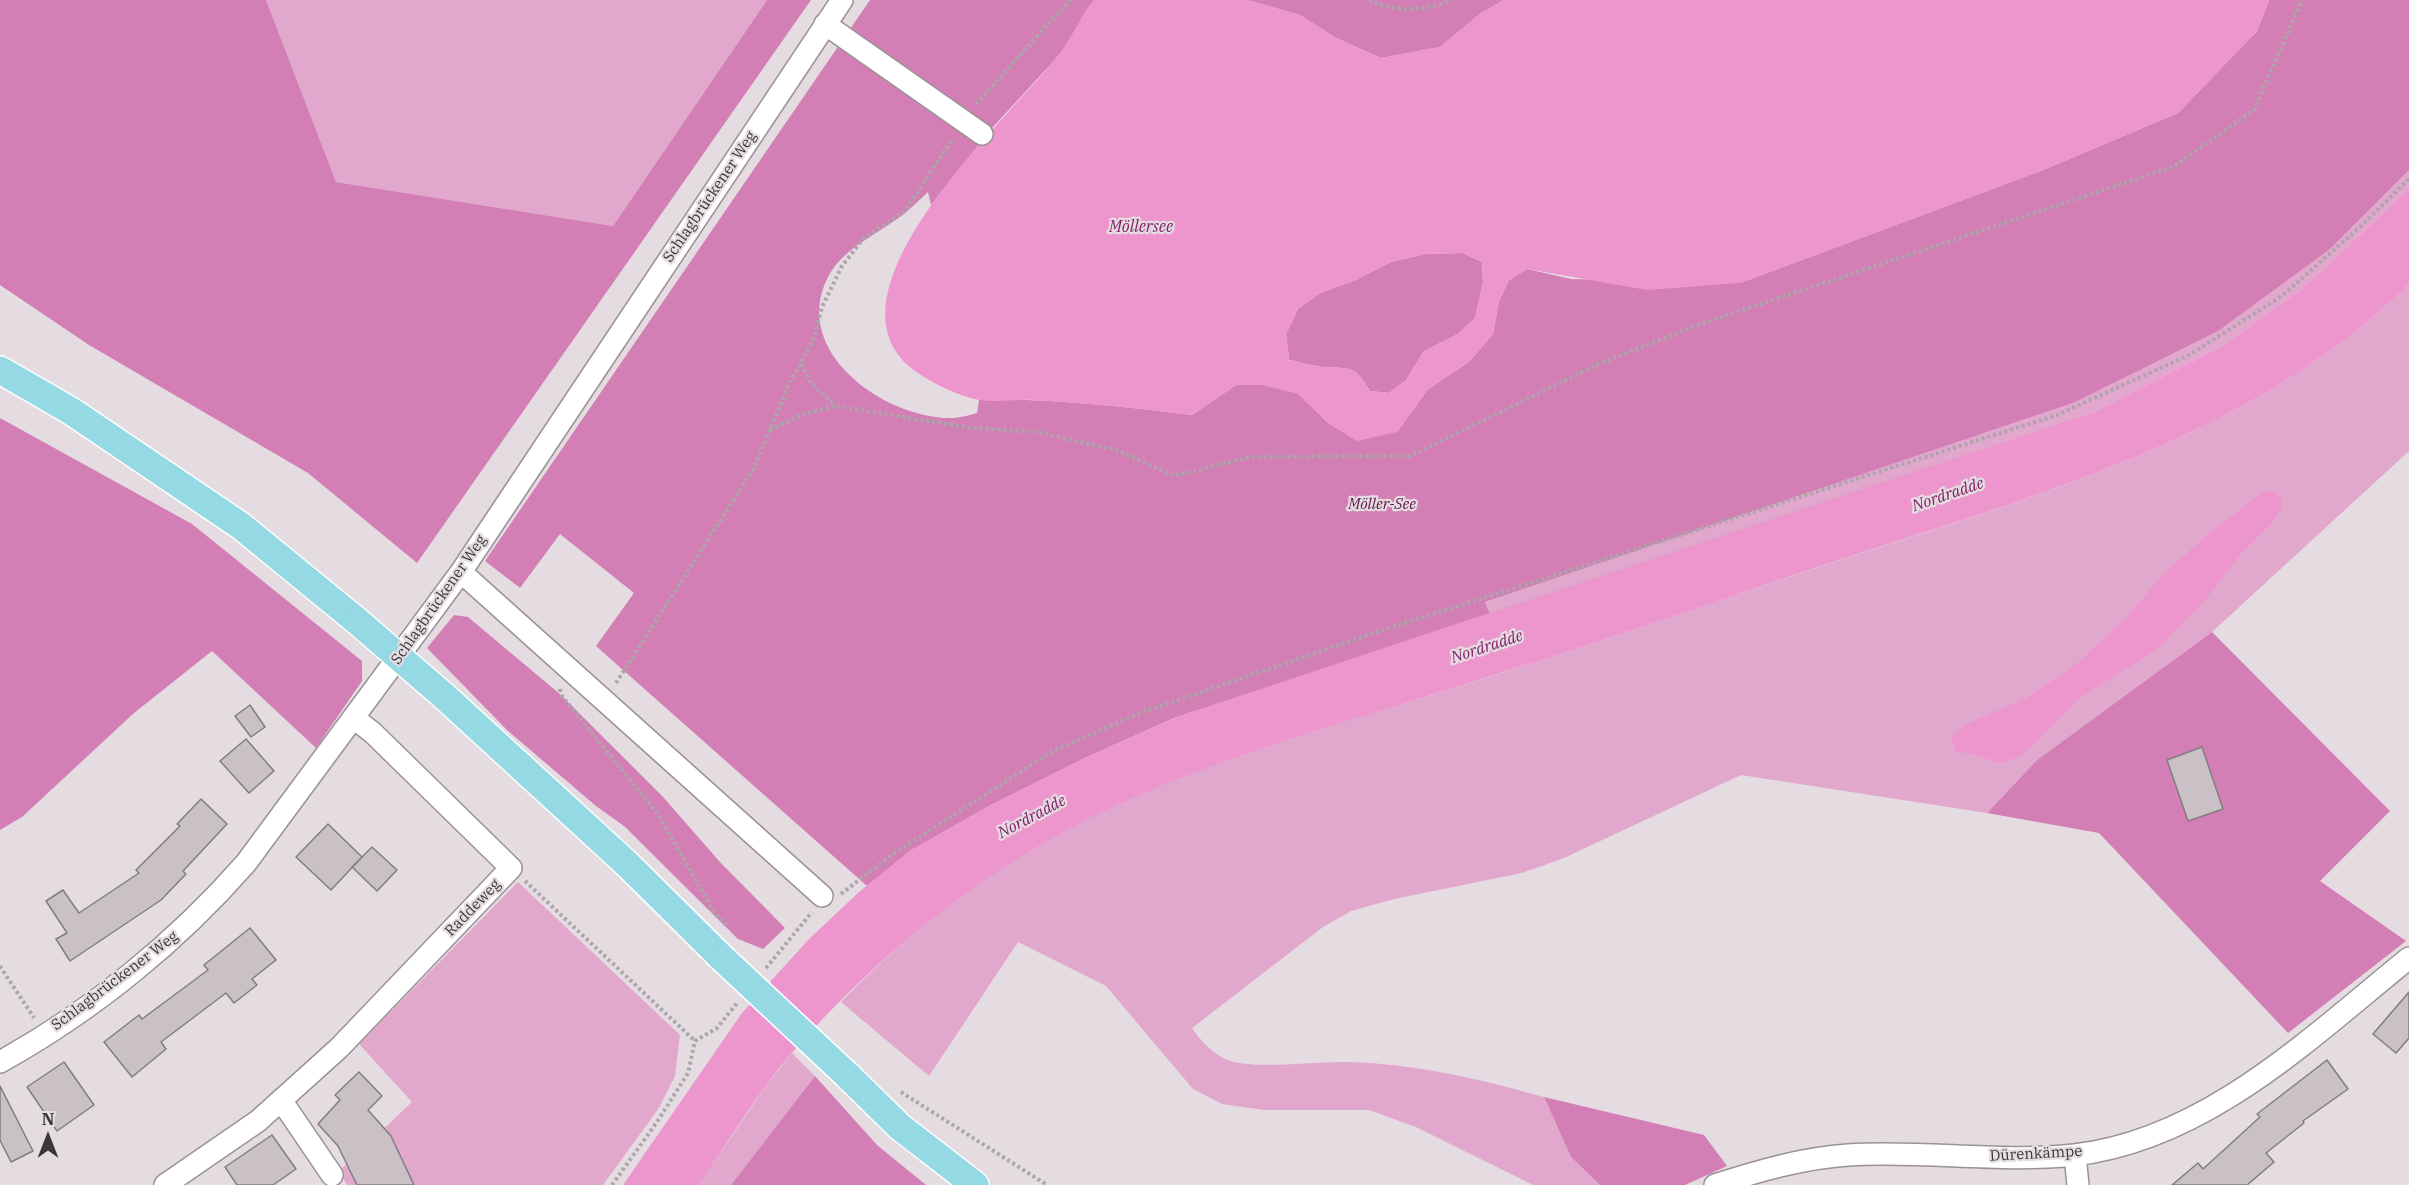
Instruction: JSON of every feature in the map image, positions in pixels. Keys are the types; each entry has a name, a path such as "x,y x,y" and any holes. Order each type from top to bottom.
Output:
{"main road":[{"path":"0,370 71,411 241,526 357,621 444,696 626,863 722,958 900,1126 975,1185"}],"street":[{"name":"Schlagbrückener Weg","path":"0,1062 44,1034 165,947 211,903 278,821 461,572 842,0"},
{"path":"825,24 982,134"},
{"path":"461,572 822,896"},
{"name":"Raddeweg","path":"165,1185 258,1121 339,1048 511,868 354,718"},
{"name":"Dürenkämpe","path":"1715,1185 1751,1173 1847,1155 1983,1158 2075,1155 2143,1139 2200,1113 2274,1066 2409,958"},
{"path":"281,1100 332,1175"},
{"path":"2075,1155 2078,1185"}],"path":[{"path":"604,701 754,468 789,384 813,340 822,307 842,266 863,239 905,211 954,137 961,121 1070,0"},
{"path":"1369,0 1403,10 1428,9 1452,0"},
{"path":"770,430 803,414 836,406 972,428 1038,432 1119,451 1174,476 1251,458 1410,456 1599,364 1695,326 2173,167 2254,110 2302,0"},
{"path":"822,896 842,894 890,856 1053,752 1140,713 1369,634 2057,415 2189,354 2282,296 2361,226 2409,179"},
{"path":"801,363 811,383 836,406"},
{"path":"552,656 561,695 660,817 714,912 730,930"},
{"path":"511,868 695,1041 688,1073 657,1122 612,1185"},
{"path":"0,966 44,1034"},
{"path":"892,1084 1047,1185"}],"shaded area":[{"path":"266,0 767,0 613,226 336,182"},
{"path":"2409,170 2409,189 2302,289 2221,347 2096,411 1490,614 1485,602 2073,403 2330,249"},
{"path":"2409,284 2409,451 2212,632 2037,760 1987,813 1741,775 1564,858 1522,873 1394,899 1351,911 1323,927 1192,1028 1212,1050 1224,1058 1239,1063 1265,1065 1374,1063 1423,1069 1496,1084 1544,1097 1571,1157 1600,1185 1533,1185 1416,1127 1369,1110 1264,1110 1222,1104 1193,1089 1106,986 1018,942 929,1076 841,1002 903,943 970,890 1042,844 1118,804 1258,749 1552,657 1988,512 2118,464 2181,437 2243,406 2302,370 2357,330"},
{"path":"518,882 680,1035 675,1076 659,1108 603,1185 347,1185 339,1171 412,1102 359,1044"},
{"path":"792,1053 815,1076 731,1185 699,1185 765,1087"}],"green space":[{"path":"0,0 266,0 336,182 613,226 767,0 811,0 417,563 308,473 89,345 0,285"},
{"name":"Möller-See","path":"870,0 1094,0 1061,53 993,127 931,205 928,192 909,210 850,251 834,267 828,277 819,305 822,331 833,355 851,377 875,394 901,408 928,416 955,418 977,413 979,400 1086,403 1192,415 1236,385 1264,385 1298,393 1329,424 1397,432 1428,389 1469,362 1493,334 1499,301 1509,280 1527,269 1571,279 1740,283 2043,170 2178,113 2257,31 2269,0 2409,0 2409,170 2330,249 2218,331 2073,403 1485,602 1490,614 1174,718 1085,758 989,806 910,851 867,886 596,646 634,593 560,534 520,588 485,561"},
{"path":"1247,0 1504,0 1481,13 1440,47 1381,58 1336,38 1300,15"},
{"path":"1463,253 1482,262 1483,283 1475,318 1458,334 1424,351 1406,380 1389,393 1370,391 1360,376 1346,368 1289,360 1286,334 1298,309 1320,293 1356,280 1391,262 1426,254"},
{"path":"0,418 192,524 362,661 362,681 316,748 212,651 134,713 22,817 0,830"},
{"path":"454,615 468,617 561,695 664,798 719,861 785,928 763,949 738,939 624,826 596,806 507,730 427,648"},
{"path":"2212,632 2390,811 2320,881 2406,941 2288,1033 2099,833 1987,813 2037,760"},
{"path":"815,1076 877,1145 926,1185 731,1185"},
{"path":"1544,1097 1704,1135 1727,1166 1685,1185 1600,1185 1571,1157"}],"water":[{"name":"Möllersee","path":"1094,0 1247,0 1300,15 1336,38 1381,58 1440,47 1481,13 1504,0 2269,0 2257,31 2178,113 2043,170 1740,283 1647,290 1527,269 1509,280 1499,301 1493,334 1469,362 1428,389 1397,432 1357,441 1329,424 1298,394 1264,385 1236,385 1192,415 1074,403 973,399 948,390 918,373 890,340 887,300 902,255 930,208 965,161 1060,53","holes":["1463,253 1482,262 1483,283 1475,318 1458,334 1424,351 1406,380 1389,393 1370,391 1360,376 1346,368 1289,360 1286,334 1298,309 1320,293 1356,280 1391,262 1426,254"]},
{"name":"Nordradde","path":"2409,189 2409,284 2357,330 2301,371 2241,406 2179,438 2050,490 1531,663 1251,752 1162,785 1119,804 1073,827 984,881 941,912 862,980 825,1017 778,1070 699,1185 623,1185 742,1013 808,940 860,891 910,851 989,806 1085,758 1174,718 2096,411 2221,347 2302,289"},
{"path":"2263,492 2275,493 2282,499 2281,509 2272,523 2239,556 2206,599 2160,647 2080,698 2022,756 1999,763 1973,754 1956,752 1951,737 1965,725 2028,697 2079,662 2128,616 2163,574 2211,532"}],"building":[{"path":"250,705 265,727 251,737 235,716"},
{"path":"246,739 274,771 249,793 220,761"},
{"path":"2202,747 2223,809 2188,821 2167,760"},
{"path":"201,799 227,824 183,871 186,874 161,900 70,961 56,939 67,933 46,901 63,890 79,913 139,873 136,870 180,826 177,824"},
{"path":"328,824 362,857 331,890 296,857"},
{"path":"372,847 397,870 377,891 352,867"},
{"path":"250,928 276,960 252,979 257,985 234,1003 226,993 161,1042 166,1049 132,1077 104,1042 139,1015 142,1019 208,970 204,965"},
{"path":"2409,992 2409,1038 2396,1053 2373,1034"},
{"path":"2327,1060 2348,1089 2303,1121 2304,1123 2266,1153 2274,1162 2247,1185 2172,1185 2198,1163 2203,1169 2260,1117 2257,1114"},
{"path":"64,1062 94,1105 57,1131 27,1087"},
{"path":"359,1072 382,1096 368,1110 391,1136 414,1185 357,1185 338,1146 318,1124 340,1100 335,1095"},
{"path":"0,1086 33,1151 11,1162 0,1140"},
{"path":"272,1135 296,1169 273,1185 237,1185 225,1167"}]}
